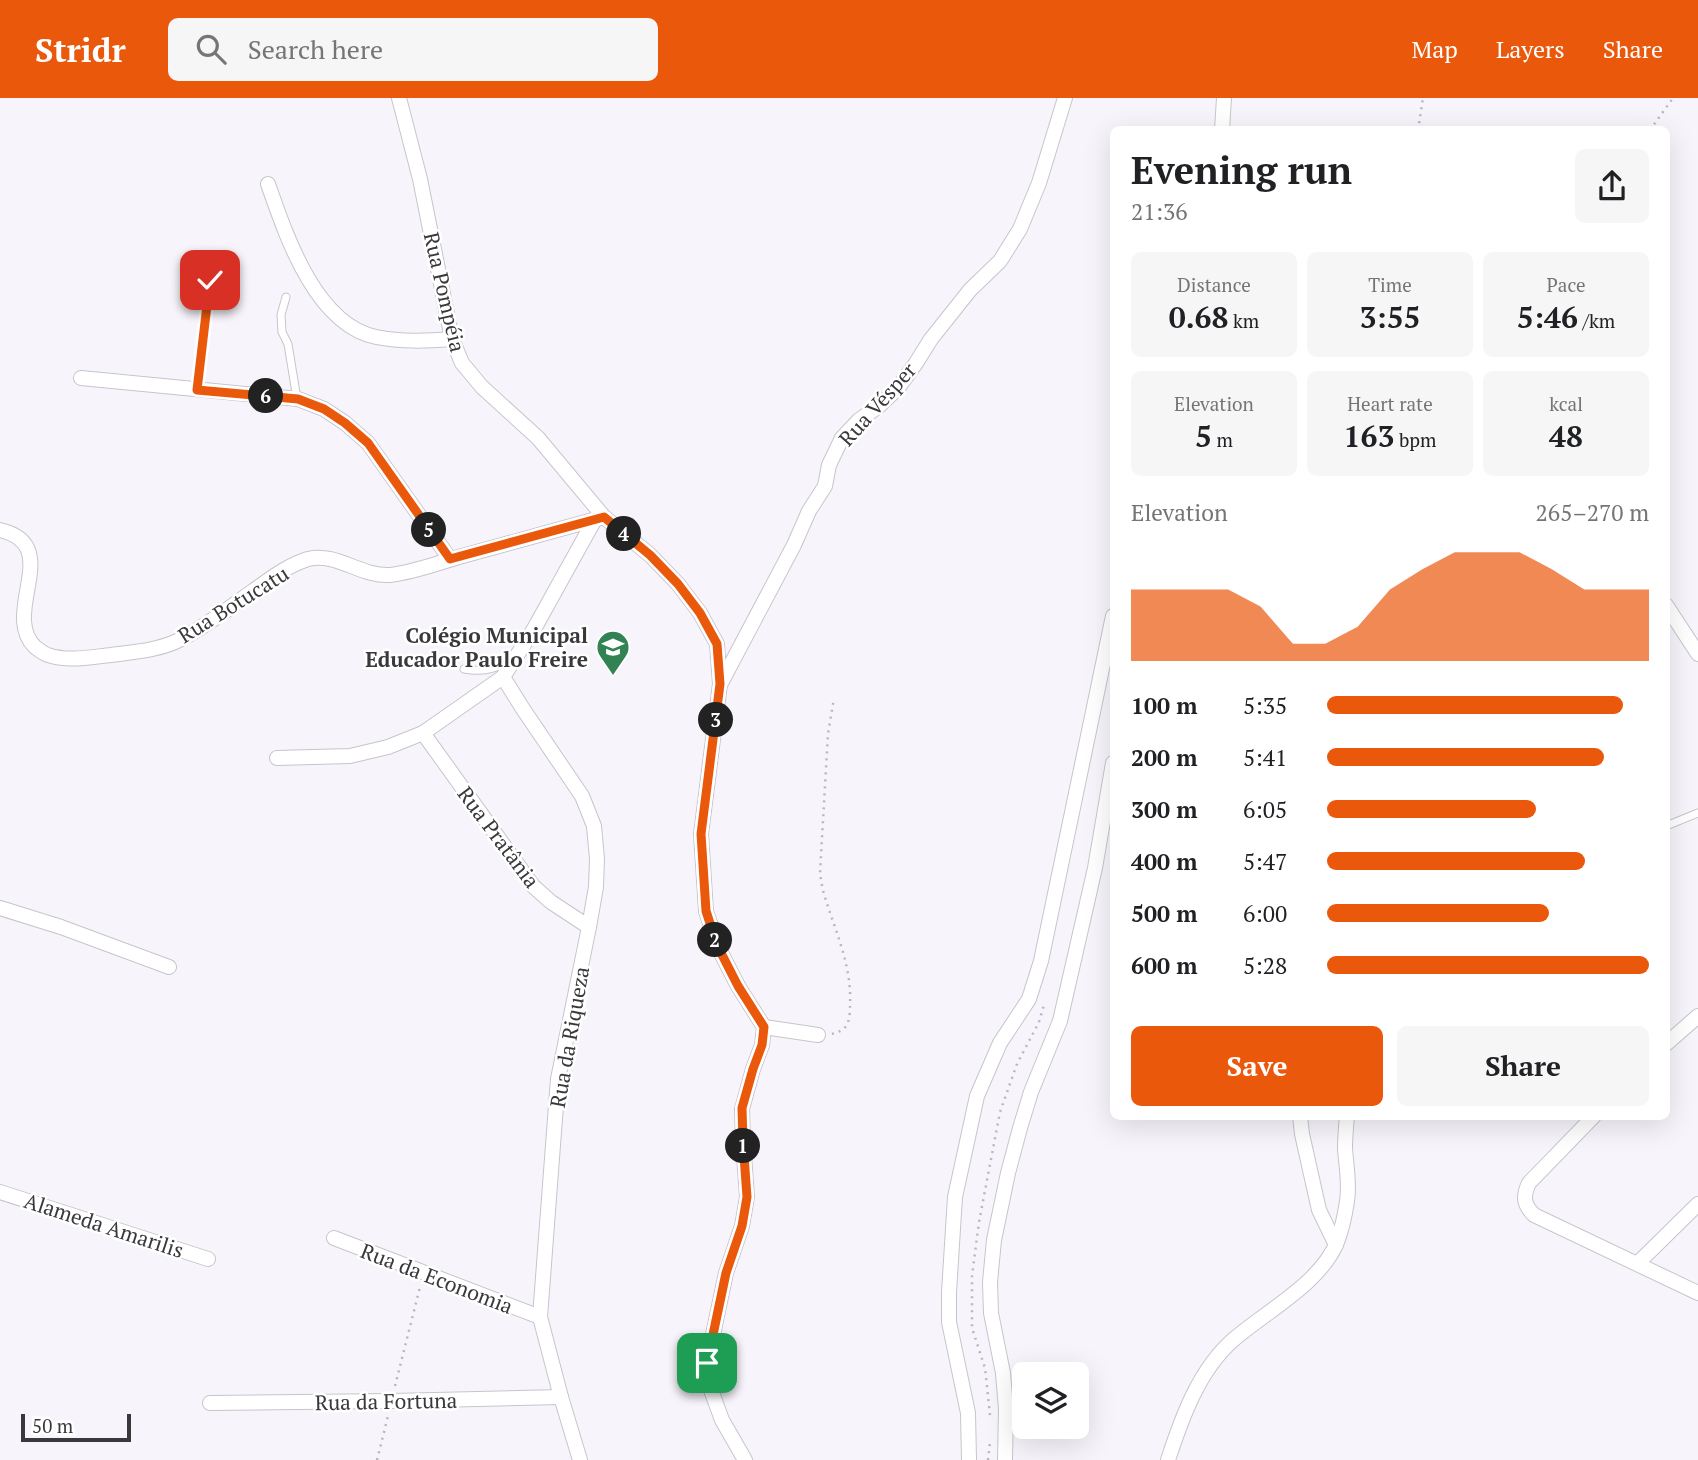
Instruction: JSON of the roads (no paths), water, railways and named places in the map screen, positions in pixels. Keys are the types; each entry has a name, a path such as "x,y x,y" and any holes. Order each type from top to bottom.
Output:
{"street":[{"name":"Rua Pompéia","path":"399,98 420,179 452,339 462,363 482,387 538,438 599,518 650,555 678,584 700,613 717,644 720,684"},
{"name":"Rua Vésper","path":"720,684 794,545 809,511 825,486 829,465 842,438 859,420 898,388 931,339 970,290 1000,261 1020,229 1039,183 1065,98"},
{"path":"1222,126 1224,98"},
{"path":"268,184 291,247 309,281 332,311 351,327 374,337 414,342 452,339"},
{"path":"81,378 298,399 324,409 368,443 450,559"},
{"path":"277,758 349,756 388,747 423,733 503,677 599,518"},
{"name":"Rua Botucatu","path":"0,530 20,540 28,550 32,563 22,618 24,631 30,641 47,655 69,659 150,650 180,640 223,613 270,578 309,559 323,557 384,575 411,572 599,518"},
{"path":"1670,611 1698,654"},
{"path":"969,1460 968,1413 949,1322 955,1196 977,1096 999,1043 1029,999 1041,961 1110,630"},
{"name":"Rua da Riqueza","path":"503,677 582,796 594,826 597,878 558,1079 540,1317 580,1460"},
{"path":"720,684 701,834 706,911 717,945 738,986 764,1027 762,1045 742,1108 747,1197 742,1226 726,1273 707,1363 711,1390 722,1420 745,1460"},
{"name":"Rua Pratânia","path":"423,733 533,886 551,902 589,927"},
{"path":"1006,1460 1003,1373 991,1313 990,1282 994,1240 1020,1128 1031,1092 1060,1021 1095,868 1110,780"},
{"path":"1,912 61,927 169,967"},
{"path":"1670,1040 1698,1016"},
{"path":"764,1027 818,1035"},
{"path":"1300,1120 1319,1210 1336,1245"},
{"path":"1168,1460 1192,1398 1210,1365 1233,1341 1317,1272 1336,1245 1348,1200 1347,1120"},
{"path":"1590,1120 1529,1183 1525,1191 1526,1205 1534,1214 1698,1293"},
{"name":"Alameda Amarilis","path":"0,1192 208,1259"},
{"path":"1637,1263 1698,1204"},
{"name":"Rua da Economia","path":"334,1238 540,1317"},
{"name":"Rua da Fortuna","path":"210,1403 561,1397"}],"lane":[{"path":"286,297 281,315 282,332 288,344 298,399"},
{"path":"464,669 488,670 505,664 522,649"},
{"path":"1670,824 1698,813"}],"place":[{"name":"Colégio Municipal Educador Paulo Freire","path":"613,677"}]}
